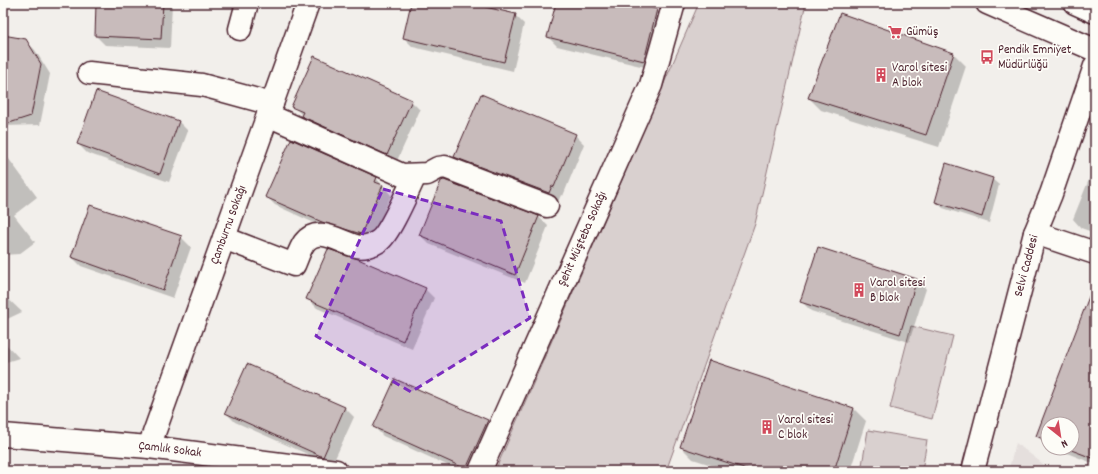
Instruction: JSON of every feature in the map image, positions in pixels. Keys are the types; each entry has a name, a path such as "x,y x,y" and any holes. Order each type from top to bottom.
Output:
{"street":[{"path":"240,29 246,3"},
{"name":"Çamburnu Sokağı","path":"150,447 308,3"},
{"name":"Şehit Müşteba Sokağı","path":"480,471 651,85 674,3"},
{"path":"988,3 1095,50"},
{"path":"1075,3 1095,12"},
{"name":"Selvi Caddesi","path":"973,471 1035,234 1051,194 1095,66"},
{"path":"89,73 202,85 270,109 390,171 402,175 415,176 427,174 438,168 451,169 547,206"},
{"path":"224,238 294,265 305,242 319,235 328,235 355,246 364,247 372,244 385,235 415,176"},
{"path":"1035,234 1095,254"},
{"name":"Çamlık Sokak","path":"3,435 150,447 323,470"}],"highlighted area":[{"path":"383,189 501,221 530,318 411,392 316,336"}],"shaded area":[{"path":"699,3 806,3 755,224 666,471 495,471"},
{"path":"911,326 953,336 932,419 890,408"},
{"path":"868,430 927,440 922,471 861,471"},
{"path":"1016,443 1052,471 1008,471"}],"building":[{"path":"96,3 163,3 161,39 95,36"},
{"path":"411,3 486,3 485,7 516,14 504,62 403,38"},
{"path":"556,3 634,3 657,9 644,61 547,37"},
{"name":"Varol sitesi A blok","path":"840,13 954,53 926,135 808,98"},
{"path":"3,35 26,39 41,64 31,116 3,125"},
{"path":"314,56 412,100 387,155 301,116 303,112 291,107"},
{"path":"96,91 179,121 160,174 77,144"},
{"path":"481,94 576,134 554,187 552,186 549,193 454,157"},
{"path":"291,139 377,177 375,182 383,185 361,234 322,222 265,197"},
{"path":"946,163 993,178 982,217 935,202"},
{"path":"444,180 539,216 515,275 419,235 441,181"},
{"path":"90,205 182,236 163,290 71,257"},
{"name":"Varol sitesi B blok","path":"818,247 917,279 900,334 800,302"},
{"path":"328,249 358,259 426,288 403,341 306,299"},
{"path":"1093,286 1095,287 1095,459 1080,453 1080,416 1044,416"},
{"name":"Varol sitesi C blok","path":"709,360 854,408 834,471 753,471 680,447"},
{"path":"247,364 345,407 323,457 225,413"},
{"path":"395,379 488,420 466,469 373,427"},
{"path":"1040,425 1040,438 1036,436"}],"place":[{"name":"Gümüş","path":"895,32"},
{"name":"Pendik Emniyet Müdürlüğü","path":"987,57"},
{"name":"Varol sitesi A blok","path":"881,75"},
{"name":"Varol sitesi B blok","path":"859,290"},
{"name":"Varol sitesi C blok","path":"767,427"}]}
